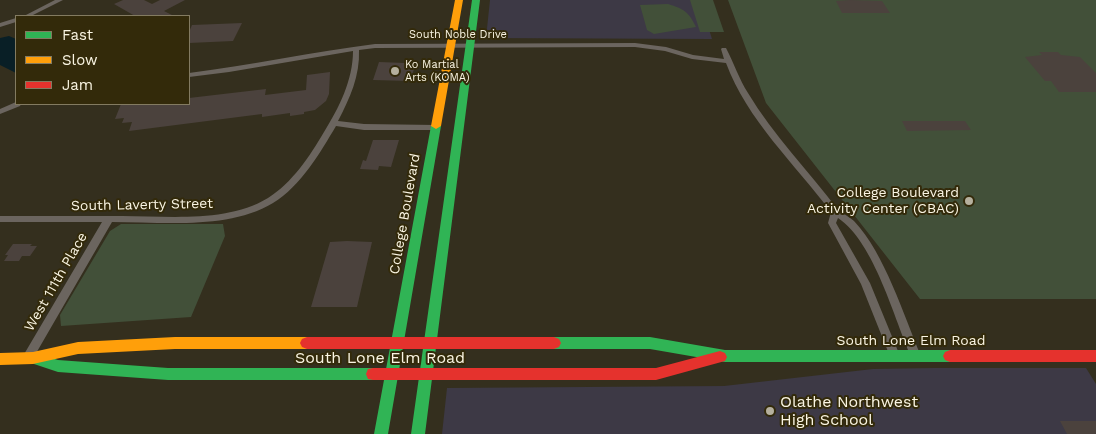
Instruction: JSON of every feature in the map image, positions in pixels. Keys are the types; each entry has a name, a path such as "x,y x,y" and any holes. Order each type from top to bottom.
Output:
{"street":[{"path":"39,14 60,0"},
{"name":"College Boulevard","path":"381,434 459,0"},
{"path":"418,434 476,0"},
{"path":"0,25 15,20"},
{"name":"South Noble Drive","path":"190,75 356,48 470,45 645,45 692,57 728,61"},
{"path":"356,48 355,71 345,100 333,123 364,127 436,128"},
{"path":"724,49 748,100 761,118 835,212 850,224 865,244 880,271 916,356"},
{"path":"0,112 15,105"},
{"name":"South Laverty Street","path":"0,219 222,217 259,206 280,193 294,180 315,153 333,123"},
{"path":"835,212 832,223 865,282 895,356"},
{"name":"West 111th Place","path":"30,359 109,219"},
{"name":"South Lone Elm Road","path":"0,359 30,359 78,348 175,343 650,343 725,356 1096,356"},
{"name":"South Lone Elm Road","path":"30,359 58,366 168,374 656,374 725,356"}],"shaded area":[{"path":"490,0 700,0 712,39 486,38"},
{"name":"Olathe Northwest High School","path":"1086,368 1096,384 1096,434 442,434 447,388 724,386 873,369"}],"green space":[{"path":"690,0 713,0 724,32 700,32"},
{"name":"College Boulevard Activity Center (CBAC)","path":"728,0 1096,0 1096,299 920,299 766,103"},
{"path":"668,4 685,12 696,27 654,34 647,30 640,5"},
{"path":"121,224 223,224 225,236 191,317 61,326 60,315 110,231"}],"water":[{"path":"9,36 15,39 15,72 0,65 0,38"}],"building":[{"path":"123,0 144,0 152,4 160,0 185,0 164,11 172,15 133,15 114,4"},
{"path":"836,1 882,1 890,13 842,13"},
{"path":"242,23 233,41 190,43 192,25"},
{"path":"1039,52 1058,52 1061,55 1080,57 1096,73 1096,92 1059,92 1051,81 1045,81 1025,57 1042,55"},
{"name":"Ko Martial Arts (KOMA)","path":"379,62 416,63 410,81 373,80"},
{"path":"330,72 329,94 326,101 315,110 304,112 304,114 290,116 290,113 262,117 262,114 129,131 132,122 122,123 124,118 115,119 121,105 190,105 190,98 266,89 265,95 306,90 307,75"},
{"path":"902,121 965,121 971,130 907,131"},
{"path":"373,140 399,140 391,167 379,166 378,170 360,169 363,160 366,161"},
{"path":"330,242 372,242 357,307 311,307"},
{"path":"13,244 32,244 30,246 37,246 30,256 22,256 19,261 4,261 8,255 5,255"},
{"path":"1060,421 1096,421 1096,434 1067,434"}],"traffic: fast":[{"path":"418,434 476,0"},
{"path":"381,434 436,126"},
{"path":"554,343 650,343 725,356 950,356"},
{"path":"36,359 58,366 168,374 373,374"}],"traffic: slow":[{"path":"436,126 459,0"},
{"path":"0,359 33,358 78,348 175,343 307,343"}],"traffic: jam":[{"path":"307,343 554,343"},
{"path":"950,356 1096,356"},
{"path":"373,374 656,374 720,357"}],"place":[{"name":"Ko Martial Arts (KOMA)","path":"395,71"},
{"name":"College Boulevard Activity Center (CBAC)","path":"969,201"},
{"name":"Olathe Northwest High School","path":"770,411"}]}
